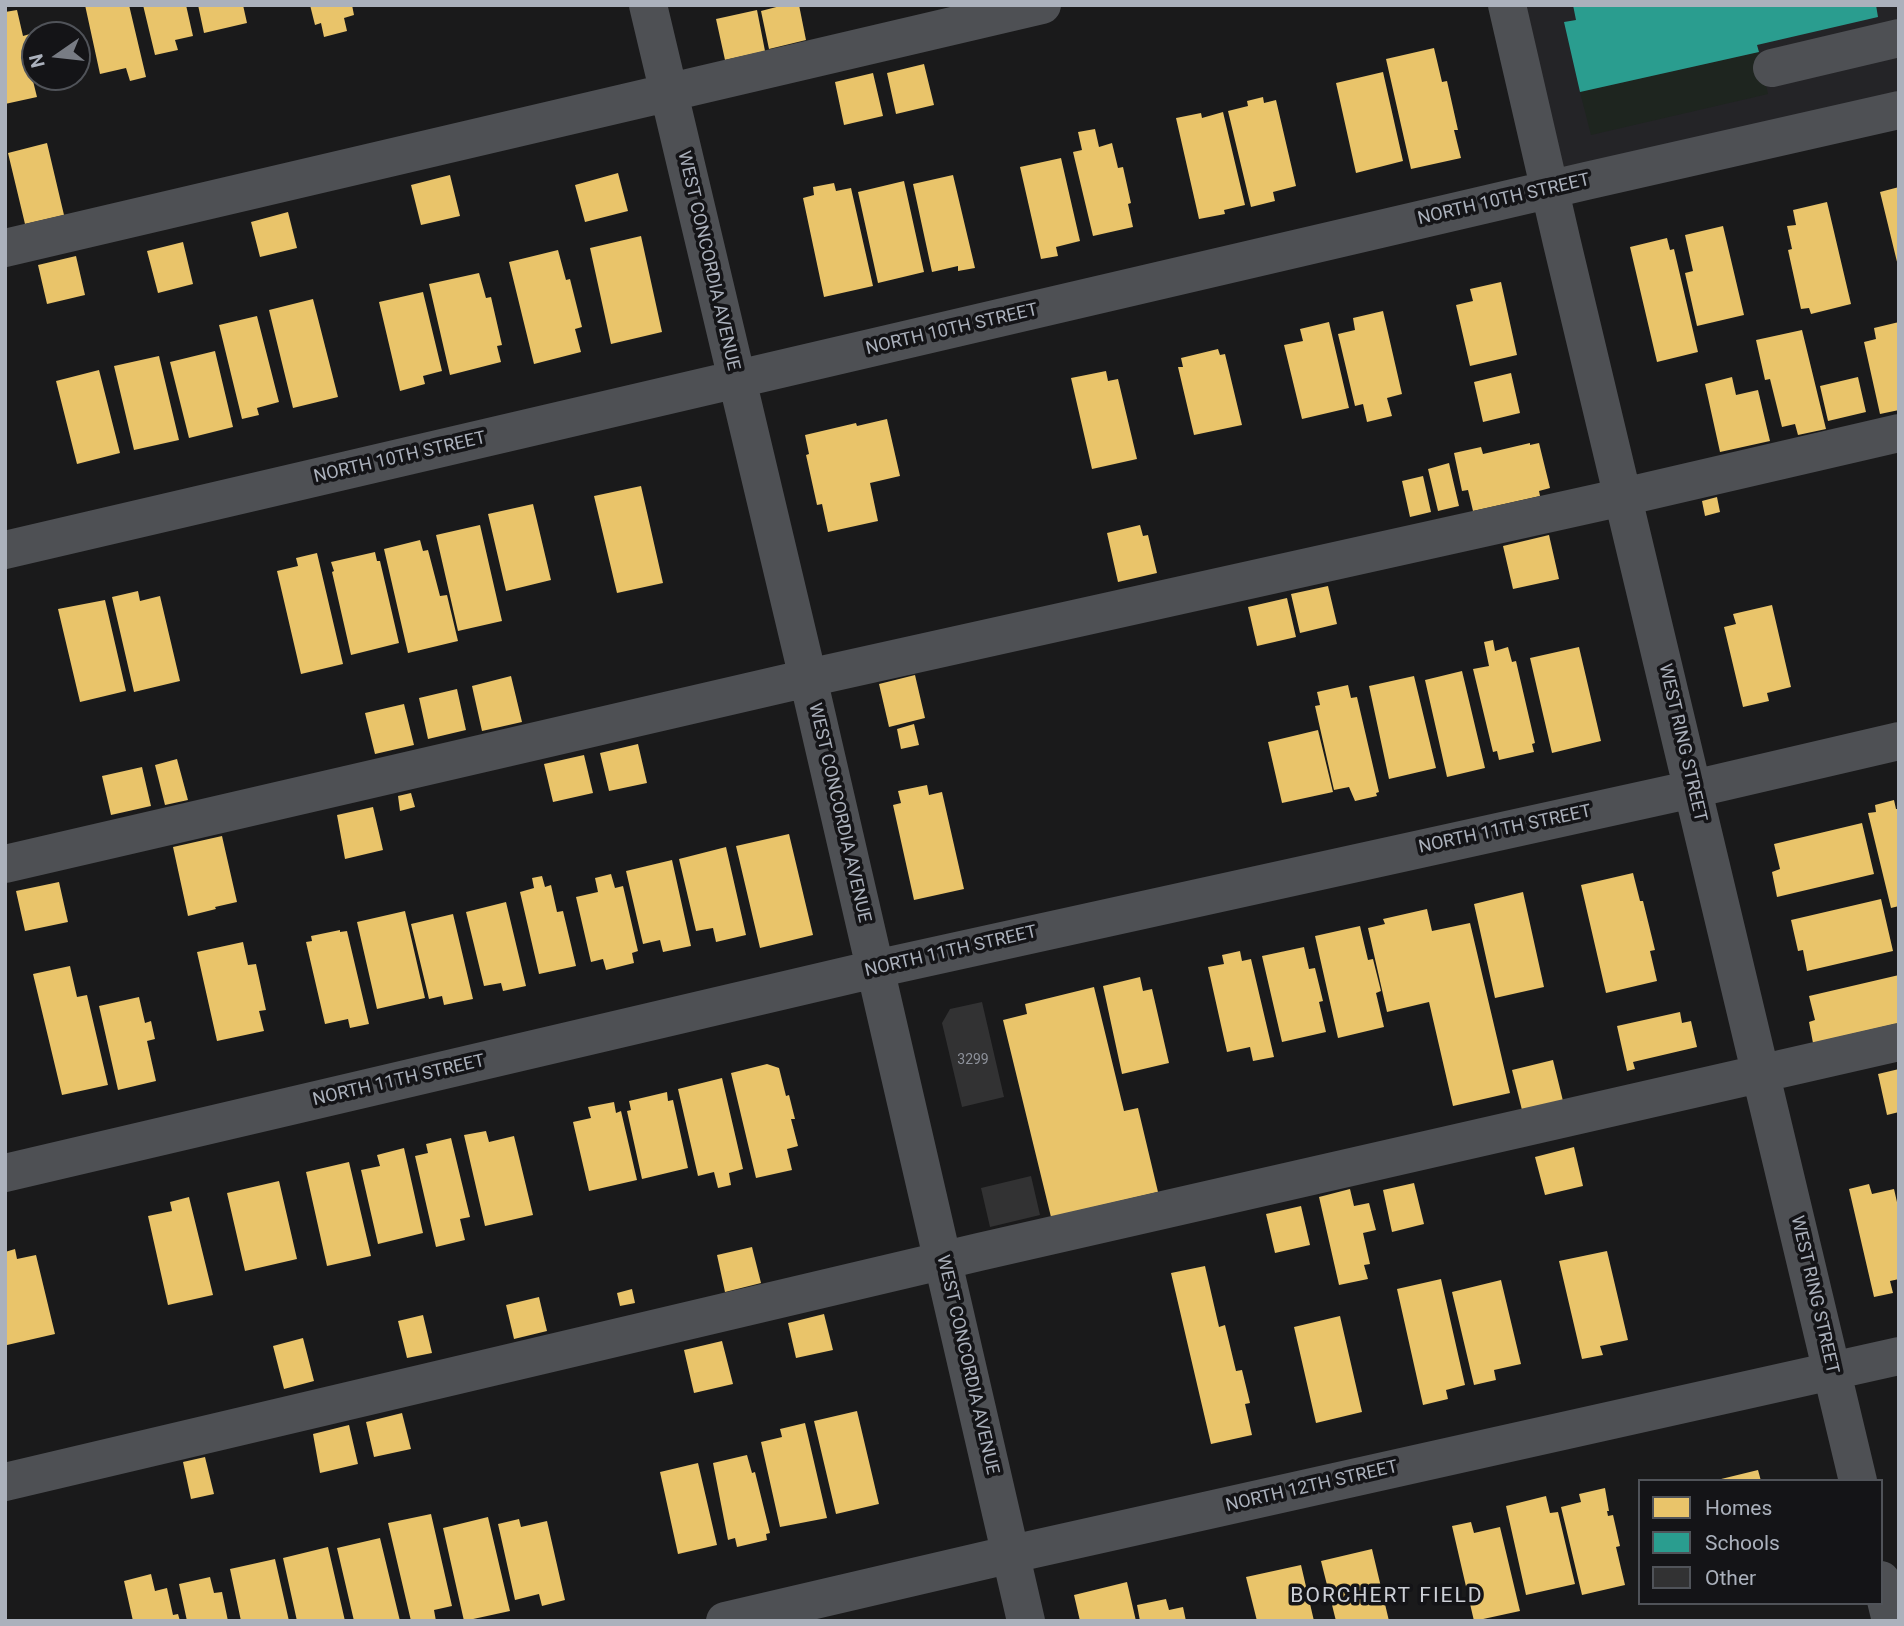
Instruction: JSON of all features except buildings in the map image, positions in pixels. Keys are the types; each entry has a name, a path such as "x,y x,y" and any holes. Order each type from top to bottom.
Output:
{"street":[{"name":"WEST CONCORDIA AVENUE","path":"648,5 808,678 1026,1621"},
{"path":"5,248 1042,5"},
{"name":"WEST RING STREET","path":"1507,5 1858,1479"},
{"path":"1772,68 1899,38"},
{"name":"NORTH 10TH STREET","path":"5,550 1899,110"},
{"path":"5,864 808,678 1899,433"},
{"name":"NORTH 11TH STREET","path":"5,1173 876,969 1899,741"},
{"path":"5,1482 943,1261 1899,1042"},
{"name":"NORTH 12TH STREET","path":"725,1621 1899,1356"},
{"path":"1883,1588 1891,1621"}],"shaded area":[{"path":"1507,5 1899,5 1899,110 1550,190"},
{"path":"1759,52 1768,94 1591,135 1580,92"}],"district":[{"name":"BORCHERT FIELD","path":"1387,1597"}]}
